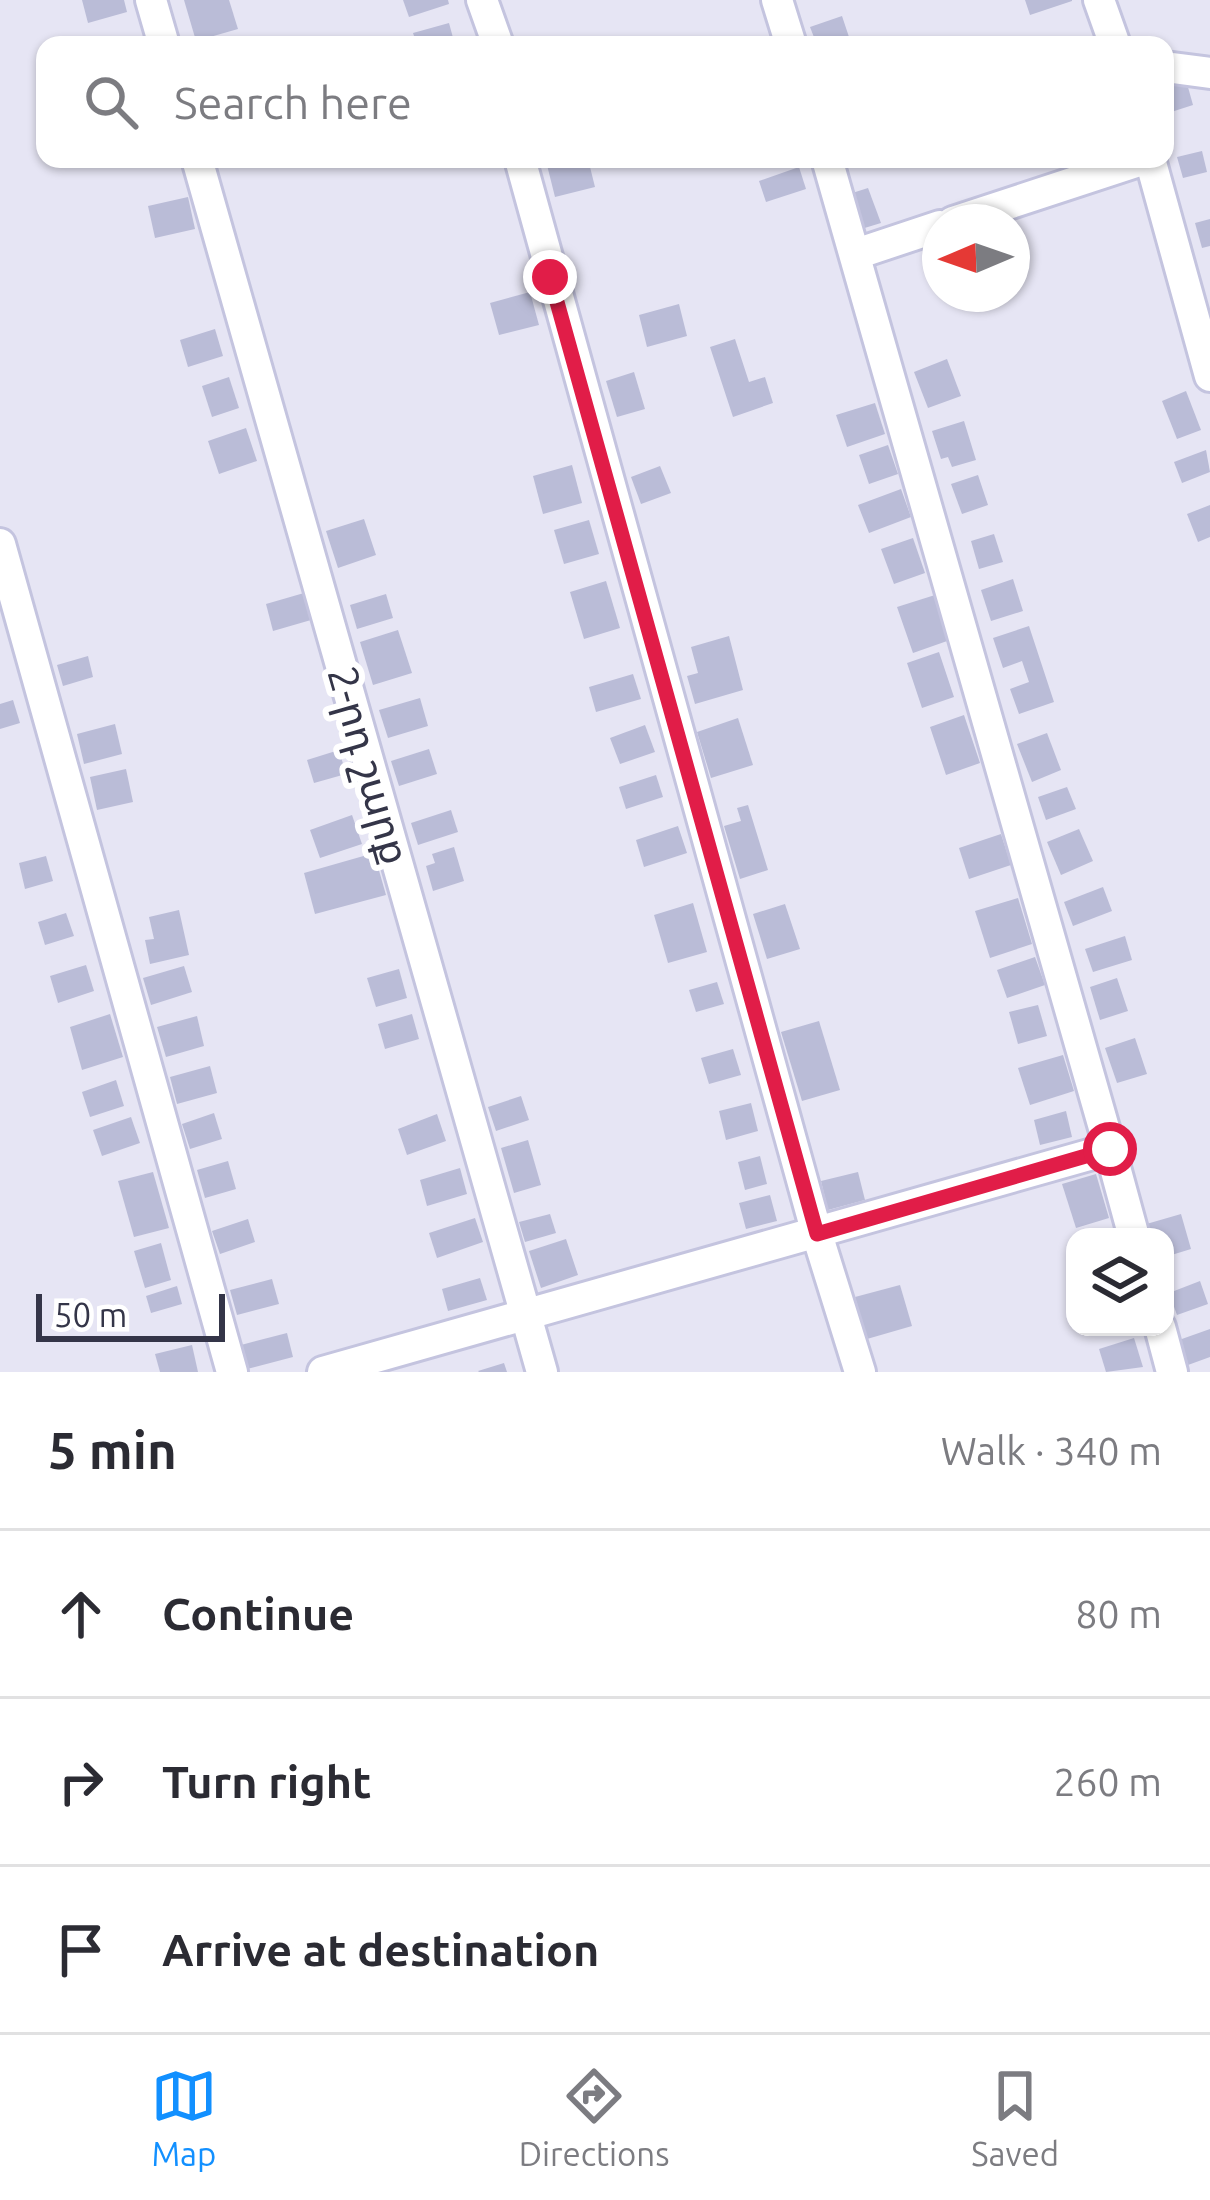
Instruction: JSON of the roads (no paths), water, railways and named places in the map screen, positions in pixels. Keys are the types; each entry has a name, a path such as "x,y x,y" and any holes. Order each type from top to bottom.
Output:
{"street":[{"path":"151,0 161,36"},
{"path":"482,0 494,36"},
{"path":"778,0 788,36"},
{"path":"1099,0 1112,36"},
{"path":"1174,69 1210,73"},
{"name":"2-րդ շարք","path":"199,168 542,1372"},
{"path":"522,168 817,1234 860,1372"},
{"path":"829,168 1132,1228"},
{"path":"1008,204 1119,168"},
{"path":"1150,168 1210,376"},
{"path":"856,254 922,232"},
{"path":"0,544 232,1372"},
{"path":"322,1372 1110,1149"},
{"path":"1162,1336 1172,1372"}]}
